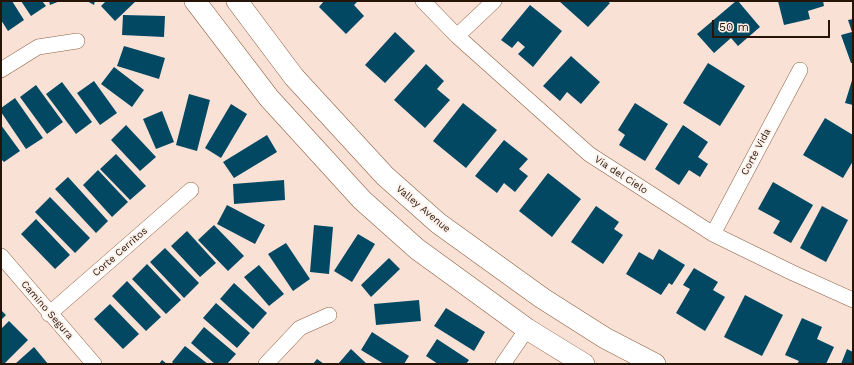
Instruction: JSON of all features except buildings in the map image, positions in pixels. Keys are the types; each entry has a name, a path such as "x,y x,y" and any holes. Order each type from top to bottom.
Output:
{"main road":[{"path":"195,1 269,98 362,200 417,249 527,329 584,364"},
{"name":"Valley Avenue","path":"237,1 294,77 385,176 432,217 542,298 605,338 655,364"}],"street":[{"name":"Via del Cielo","path":"423,1 457,36 589,154 712,234 853,300"},
{"path":"457,36 494,1"},
{"path":"1,70 38,46 77,41"},
{"name":"Corte Vida","path":"712,234 800,70"},
{"name":"Corte Cerritos","path":"49,314 191,190"},
{"name":"Camino Segura","path":"1,256 49,314 94,364"},
{"path":"266,364 300,328 329,315"},
{"path":"503,364 527,329"}]}
